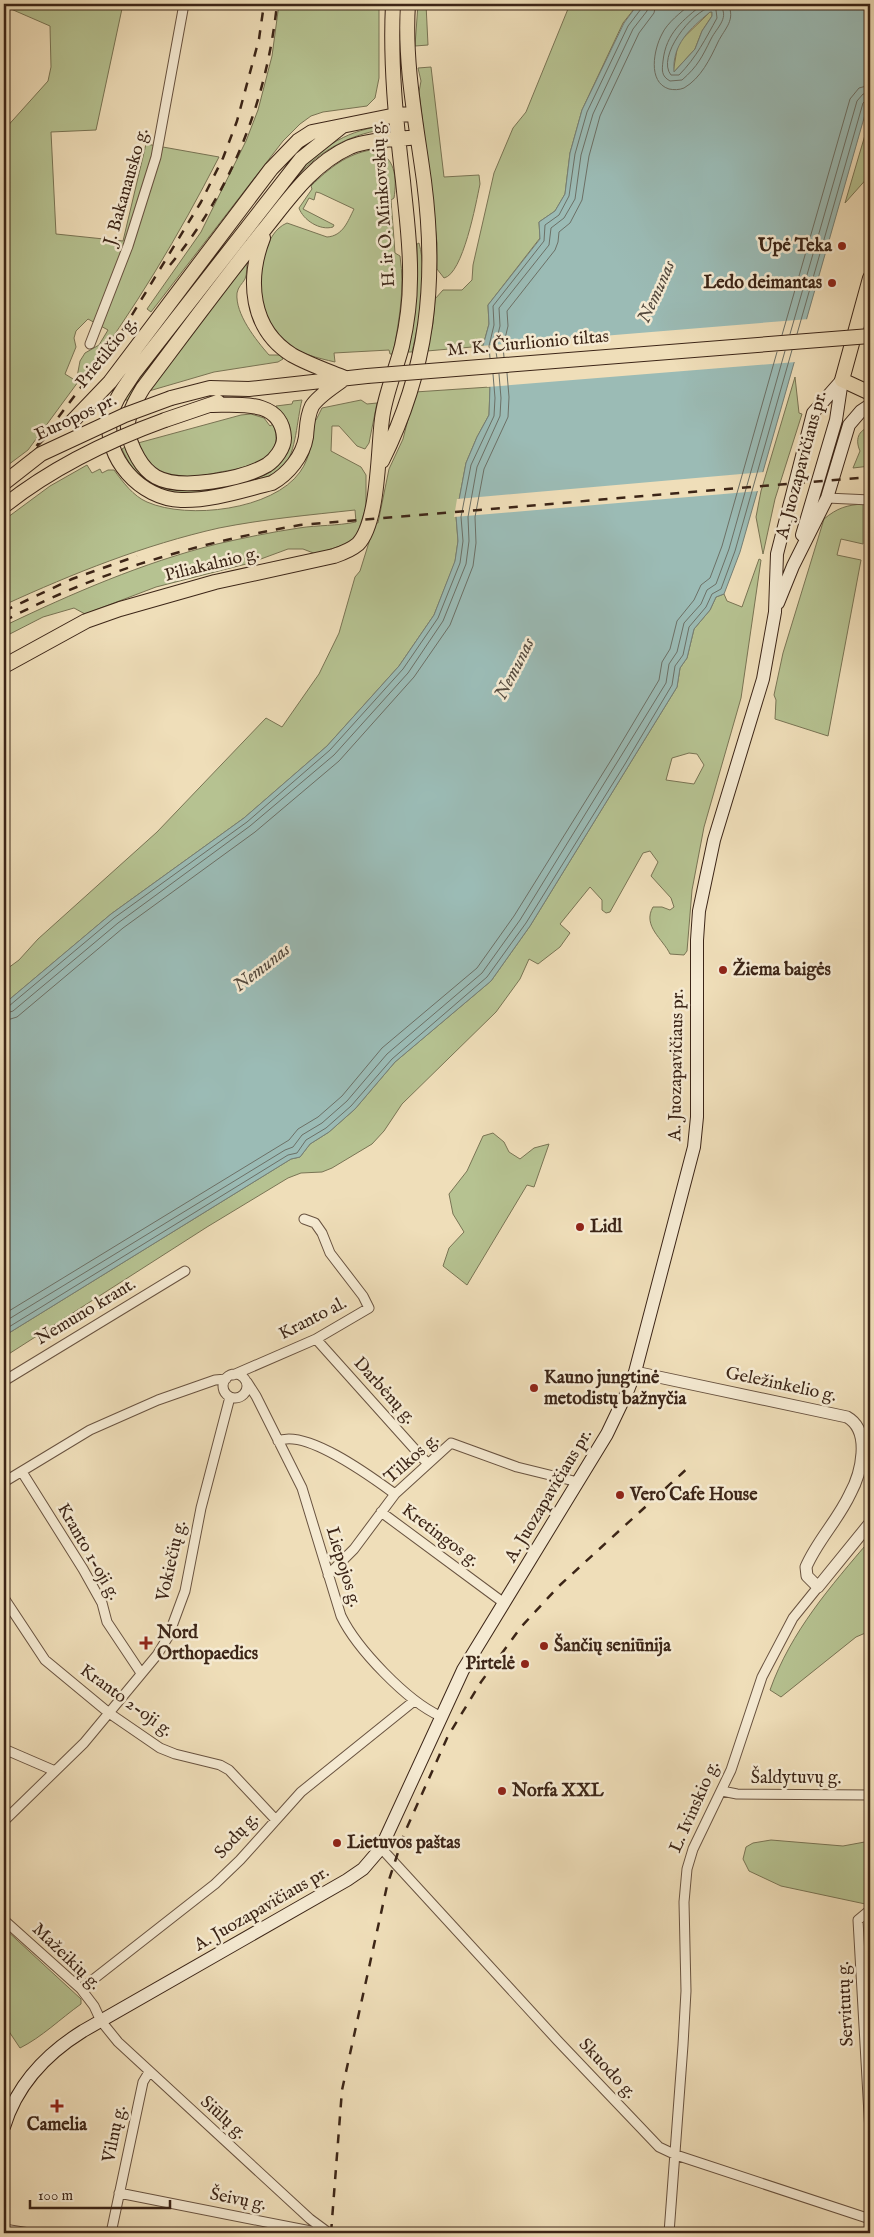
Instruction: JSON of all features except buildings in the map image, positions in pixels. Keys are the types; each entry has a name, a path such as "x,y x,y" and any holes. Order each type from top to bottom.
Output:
{"main road":[{"name":"H. ir O. Minkovskių g.","path":"380,466 382,418 402,345 410,287 408,231 398,140 391,38 393,4"},
{"name":"H. ir O. Minkovskių g.","path":"380,466 400,426 422,346 428,311 430,262 424,183 414,114 406,28 408,4"},
{"name":"Prietilčio g.","path":"41,454 110,382 287,151 312,132 396,115 414,114"},
{"path":"341,126 301,159 134,373 114,404 109,428 112,442 129,475 146,490 159,496 180,500 202,499 272,483 292,467 297,458 305,439 308,415 314,404 345,378"},
{"path":"211,405 258,406 271,412 280,422 284,440 274,459 267,465 251,472 201,483 183,483 156,477 137,456 130,442 127,417 149,380 268,225 316,169 334,156 365,142 417,137"},
{"path":"268,225 254,265 253,291 258,313 270,333 292,354 345,378"},
{"path":"842,380 870,278"},
{"name":"M. K. Čiurlionio tiltas","path":"345,378 870,336"},
{"path":"211,405 249,389 345,378"},
{"path":"842,380 870,384"},
{"path":"842,380 870,393"},
{"name":"A. Juozapavičiaus pr.","path":"775,612 793,566 836,420 842,380"},
{"name":"A. Juozapavičiaus pr.","path":"4,2127 23,2086 45,2058 63,2044 363,1869 381,1848 440,1716 463,1670 616,1418 635,1372 694,1147 697,1117 696,954 699,911 704,882 714,840 763,679 775,612 777,554 813,413 842,380"},
{"name":"Europos pr.","path":"4,483 41,454 125,415 171,398 210,388 249,389"},
{"name":"Europos pr.","path":"4,506 51,472 94,448 165,420 211,405"},
{"name":"A. Juozapavičiaus pr.","path":"793,566 827,498 849,424 861,411 870,405"},
{"name":"Piliakalnio g.","path":"4,666 86,621 120,609 215,582 334,556 347,551 361,539 366,529 380,466"}],"street":[{"name":"J. Bakanausko g.","path":"90,344 128,246 156,157 184,4"},
{"path":"827,498 870,500"},
{"name":"Kranto al.","path":"228,1379 316,1339 369,1308 363,1296 330,1253 322,1233 315,1223 304,1219"},
{"name":"Nemuno krant.","path":"4,1381 185,1271"},
{"name":"Darbėnų g.","path":"316,1339 428,1464"},
{"path":"245,1394 246,1381 251,1367"},
{"name":"Geležinkelio g.","path":"635,1372 848,1417 854,1421 858,1426 862,1445 854,1486 806,1567 807,1576 818,1587"},
{"path":"228,1379 225,1392 230,1397 238,1398 245,1394 256,1396"},
{"path":"4,1482 90,1430 158,1400 215,1380 246,1381"},
{"name":"Liepojos g.","path":"246,1381 256,1396 302,1488 341,1616 350,1634 364,1651 414,1701 423,1709 440,1716"},
{"name":"Vokiečių g.","path":"4,1821 84,1743 168,1637 185,1591 201,1508 230,1397"},
{"name":"Kretingos g.","path":"278,1441 288,1438 298,1439 340,1457 356,1466 394,1494"},
{"name":"Tilkos g.","path":"328,1575 354,1549 394,1494 451,1443 517,1468 578,1482"},
{"name":"Kranto 1-oji g.","path":"22,1472 88,1578 102,1603 107,1622 141,1673"},
{"name":"Kretingos g.","path":"381,1512 504,1603"},
{"name":"L. Ivinskio g.","path":"670,2233 686,1991 685,1881 694,1849 722,1791 768,1663 793,1618 870,1523"},
{"name":"Kranto 2-oji g.","path":"4,1598 45,1660 109,1713 160,1748 175,1754 220,1765 229,1770 275,1819"},
{"name":"Sodų g.","path":"81,1988 214,1884 240,1860 275,1819 320,1775 414,1701"},
{"path":"4,1749 55,1771"},
{"name":"Šaldytuvų g.","path":"722,1791 737,1794 870,1795"},
{"name":"Skuodo g.","path":"381,1848 654,2142 676,2155 870,2219"},
{"name":"Servitutų g.","path":"870,1910 858,1920 870,2132"},
{"name":"Mažeikių g.","path":"4,1920 81,1988 94,2006 101,2021"},
{"name":"Siūlų g.","path":"101,2021 112,2036 149,2072 324,2232"},
{"name":"Vilnų g.","path":"110,2233 143,2082 149,2072"},
{"name":"Šeivų g.","path":"120,2193 324,2232"},
{"path":"4,2229 29,2233"}],"green space":[{"path":"4,4 123,4 96,130 51,132 56,234 123,241 146,144 219,157 155,272 81,381 77,377 80,361 85,353 99,345 108,330 88,319 76,331 74,338 76,347 65,374 78,382 28,450 4,468 4,130 48,81 51,67 50,26 4,6"},
{"path":"279,4 379,4 379,78 375,98 367,106 323,112 311,116 300,124 283,141 151,312 147,309 201,232 246,141 258,110 272,56"},
{"path":"418,4 426,4 428,45 415,46"},
{"path":"570,4 638,4 623,23 582,110 570,153 565,194 555,211 539,222 540,238 488,305 489,324 483,346 427,351 433,323 435,299 443,290 462,290 472,280 473,265 494,173 513,128 526,112"},
{"path":"712,12 712,16 702,31 695,49 673,73 678,43"},
{"path":"431,67 444,177 479,175 480,184 463,252 451,274 444,278 437,269 437,243 419,92 421,81 418,68"},
{"path":"870,118 870,175 845,203"},
{"path":"389,125 388,129 364,134 341,142 311,162 302,171 129,400 125,400 128,392 295,172 338,140 374,127"},
{"path":"371,150 379,152 386,157 393,168 395,176 394,198 391,200 395,253 400,256 402,281 401,305 393,354 390,354 389,350 334,353 335,362 302,353 285,342 273,328 262,302 259,272 271,239 279,228 287,223 327,237 341,231 354,209 316,192 314,200 309,198 303,209 334,225 328,228 313,224 304,217 299,208 312,189 311,186 325,173 346,158"},
{"path":"419,243 423,270 422,298 412,352 407,352 417,276 417,244"},
{"path":"247,260 246,277 237,293 239,309 253,334 269,355 280,355 283,359 278,362 214,372 149,391"},
{"path":"795,377 799,413 802,414 775,499 763,554 756,517 761,491"},
{"path":"490,387 489,415 466,463 456,516 458,541 455,562 434,615 399,666 327,746 244,818 111,914 4,1004 4,971 19,960 38,939 157,832 266,718 282,727 319,674 339,633 355,577 360,571 375,523 378,523 389,469 403,439 415,392"},
{"path":"302,400 294,444 288,460 274,474 258,481 219,490 198,492 161,490 149,485 136,473 122,449 125,447 135,466 145,478 158,486 190,490 257,478 277,467 285,456 290,443 289,425 276,406 292,404 293,401"},
{"path":"361,400 367,404 377,403 369,443 365,449 357,446 339,426 332,426 331,451 361,467 366,475 366,507 357,535 349,543 316,554 303,549 288,549 250,563 156,587 85,614 74,608 43,617 4,637 4,626 82,591 162,560 217,544 258,535 299,528 356,522 355,510 219,528 136,551 4,605 4,520 50,486 87,465 92,473 100,469 102,473 114,470 137,496 147,502 164,507 184,510 206,510 229,508 251,503 287,485 300,472 309,454 314,420 316,420 322,408"},
{"path":"251,414 264,418 270,426 273,424 276,436 275,446 262,460 241,468 197,476 173,476 159,471 152,466 138,443 241,415"},
{"path":"870,427 870,466 853,468 860,451 858,439 860,433"},
{"path":"863,504 863,544 841,539 837,555 861,560 828,736 775,719 776,700 774,695 783,653 824,519 842,508"},
{"path":"759,559 761,560 741,698 704,827 692,890 687,951 684,955 670,954 652,926 650,914 653,907 662,907 670,910 674,907 671,898 651,876 658,862 650,851 643,853 610,912 606,913 602,910 602,900 590,887 560,924 570,933 560,947 538,964 529,959 520,979 496,1012 402,1104 384,1131 372,1144 332,1168 322,1172 301,1173 288,1178 207,1227 4,1357 4,1336 291,1159 300,1157 310,1144 329,1132 355,1109 395,1062 491,981 530,926 677,687 680,668 687,658 694,629 710,610 716,597 724,594 727,601 742,607","holes":["689,753 697,754 704,765 694,784 666,780 672,758"]},
{"path":"493,1133 504,1142 509,1152 520,1159 534,1148 549,1144 534,1187 527,1185 467,1285 443,1266 449,1248 464,1232 453,1214 449,1194 467,1171 483,1136"},
{"path":"870,1540 870,1631 856,1637 781,1697 770,1690 789,1648 813,1610"},
{"path":"771,1840 843,1846 870,1841 870,1905 781,1886 749,1871 743,1859 746,1847 753,1843"},
{"path":"4,1928 81,1999 81,2004 20,2048 4,2024"}],"water":[{"name":"Nemunas","path":"638,4 870,4 870,97 740,552 724,594 716,597 710,610 694,629 687,658 680,668 677,687 530,926 491,981 395,1062 355,1109 329,1132 310,1144 300,1157 291,1159 4,1336 4,1004 111,914 244,818 327,746 399,666 434,615 455,561 458,541 456,516 466,463 489,415 490,387 483,346 489,324 488,305 540,239 539,222 555,211 565,194 570,153 582,110 624,23","holes":["712,12 712,16 702,31 695,49 674,72 674,62 679,45 689,31"]}],"pier":[{"path":"809,319 796,362 487,387 481,346"},
{"path":"765,472 759,491 454,517 457,499"}],"railway":[{"path":"4,489 116,341 201,202 223,158 237,121 259,39 264,4"},
{"path":"170,265 192,236 211,206 243,142 265,74 277,4"},
{"path":"4,621 75,588 148,561 222,541 300,525 870,477"},
{"path":"4,611 72,579 137,556"},
{"path":"331,2233 342,2090 387,1886 404,1834 448,1736 481,1682 521,1627 559,1586 691,1465"}],"place":[{"name":"Upė Teka","path":"842,246"},
{"name":"Ledo deimantas","path":"832,283"},
{"name":"Žiema baigės","path":"723,970"},
{"name":"Lidl","path":"580,1227"},
{"name":"Kauno jungtinė metodistų bažnyčia","path":"534,1388"},
{"name":"Vero Cafe House","path":"620,1495"},
{"name":"Nord Orthopaedics","path":"146,1643"},
{"name":"Šančių seniūnija","path":"544,1646"},
{"name":"Pirtelė","path":"525,1664"},
{"name":"Norfa XXL","path":"502,1791"},
{"name":"Lietuvos paštas","path":"337,1843"},
{"name":"Camelia","path":"57,2106"}]}
